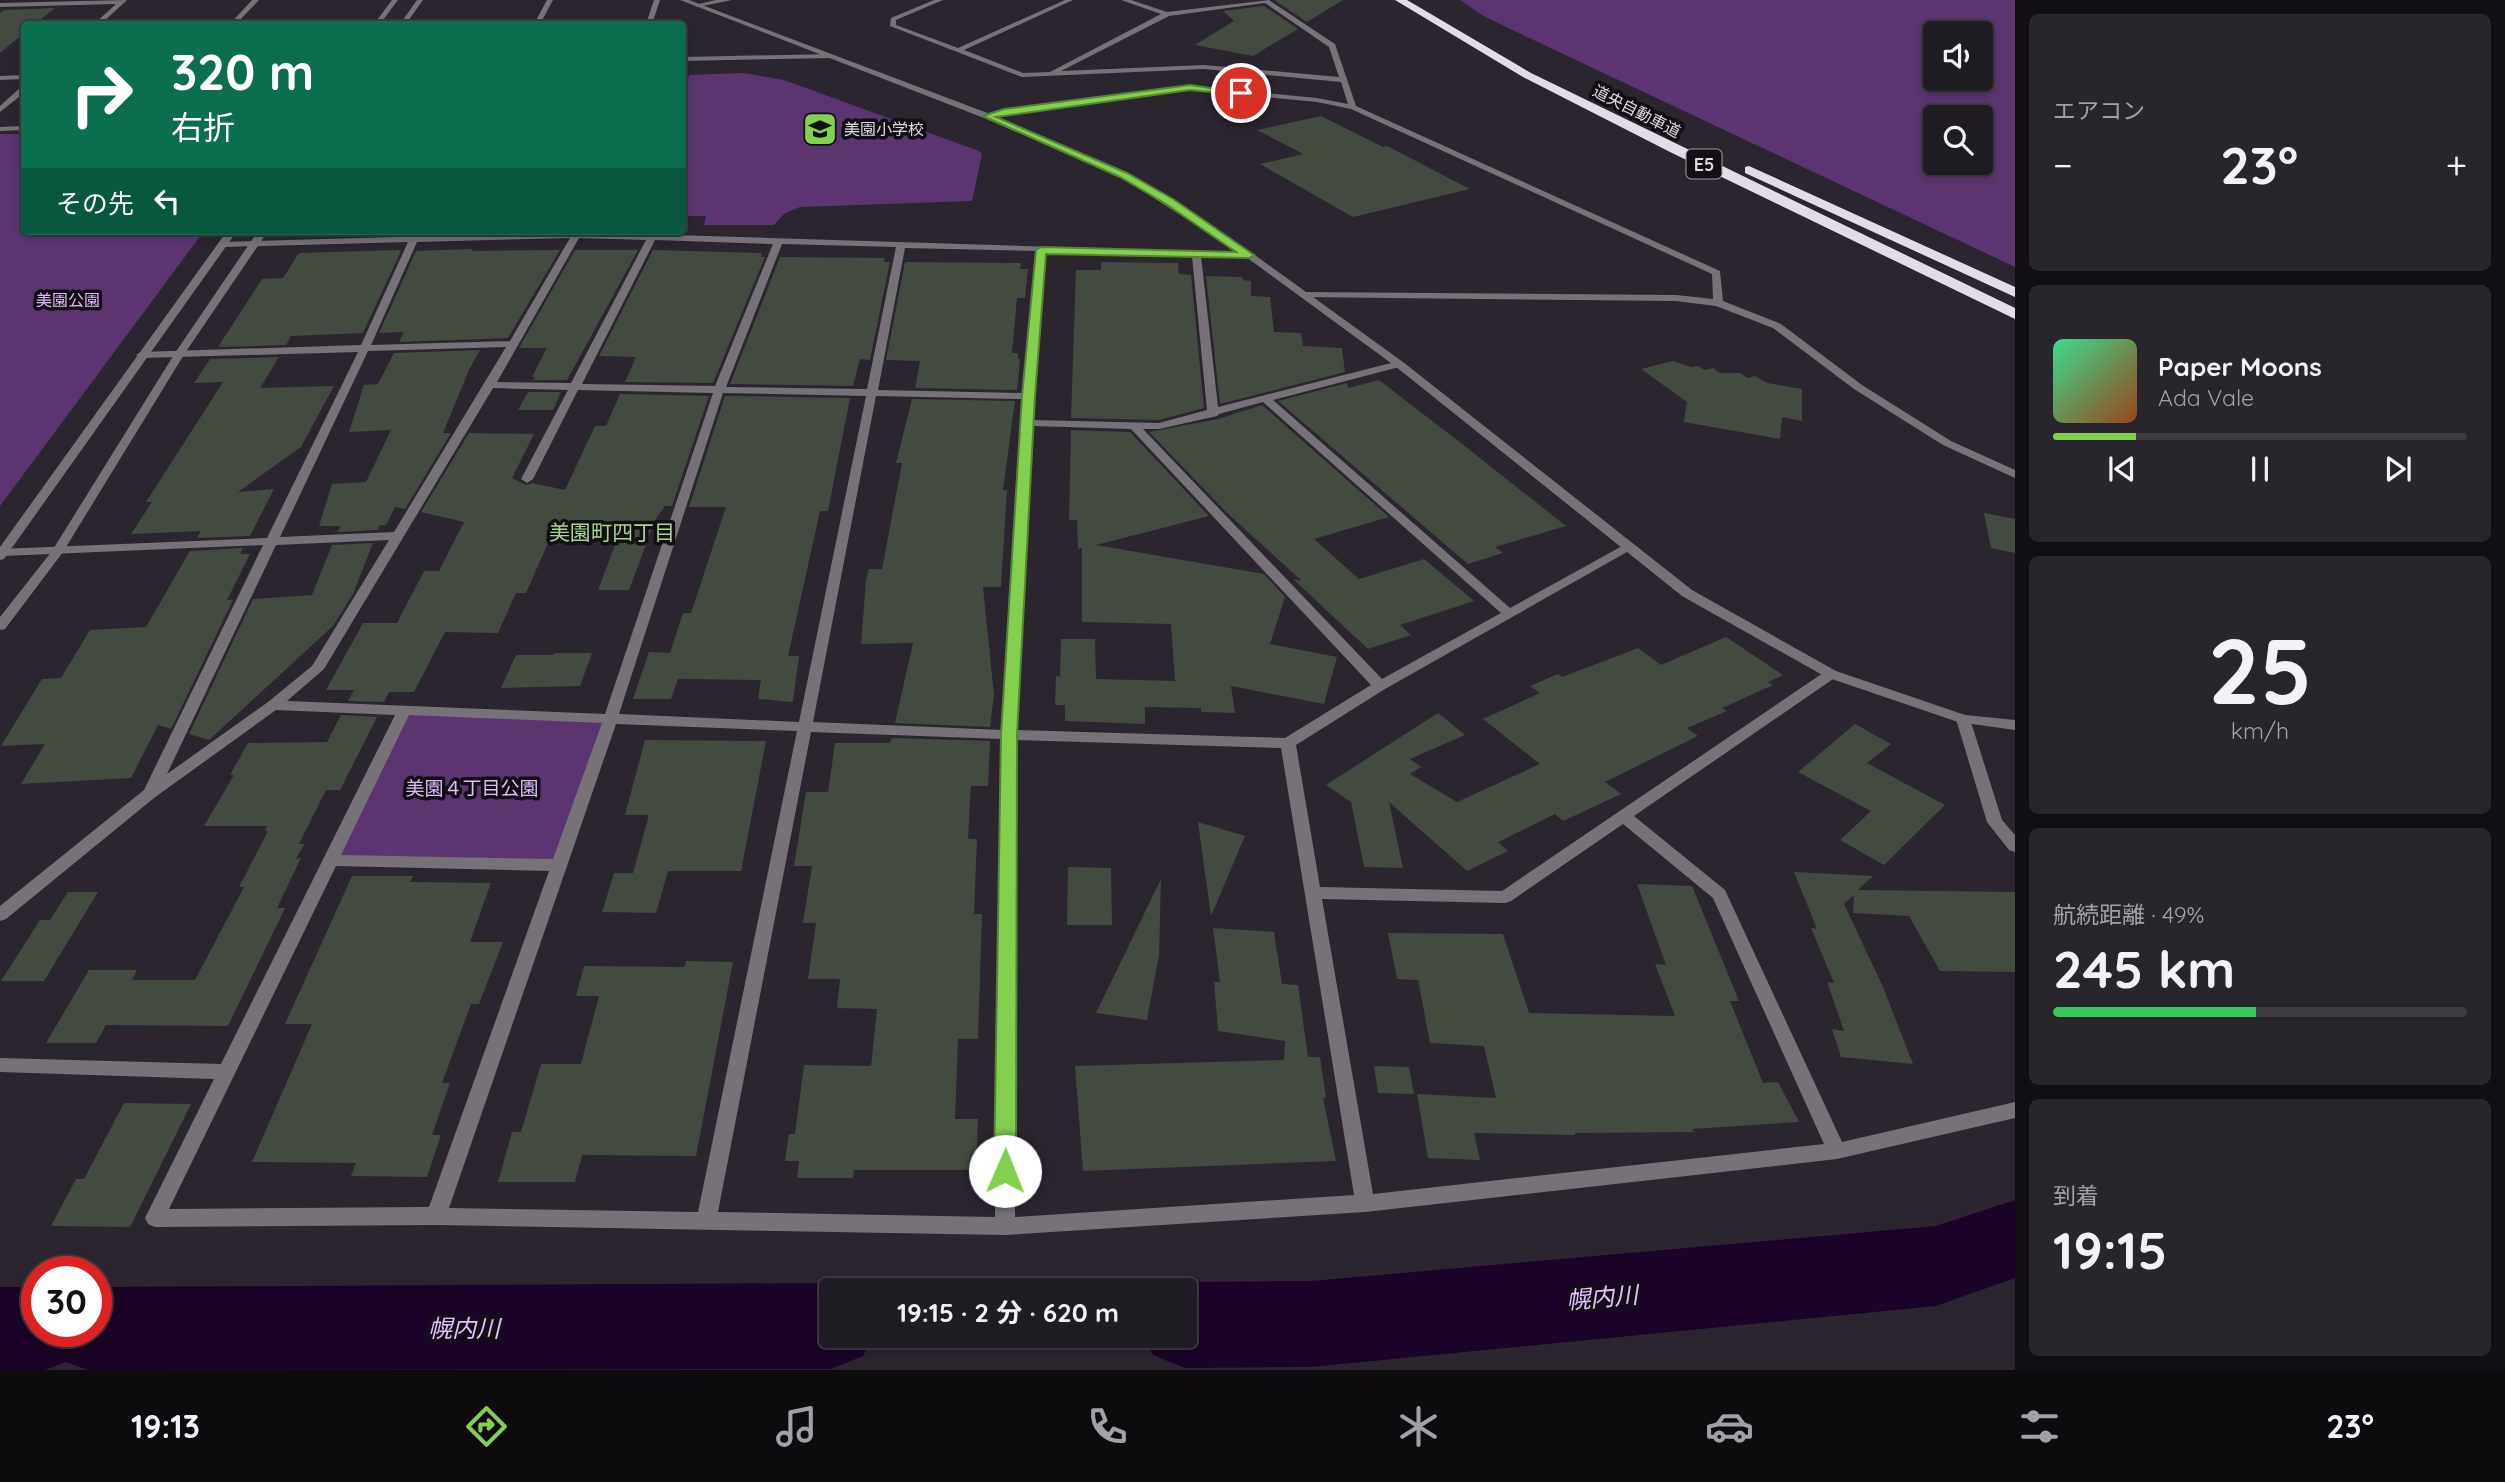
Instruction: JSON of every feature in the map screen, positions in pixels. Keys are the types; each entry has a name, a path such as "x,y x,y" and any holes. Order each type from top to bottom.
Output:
{"highway":[{"name":"道央自動車道","path":"1400,0 1552,87 2015,314"},
{"path":"1425,0 1504,46"},
{"name":"道央自動車道","path":"1597,95 1691,143 2015,293"}],"street":[{"path":"236,21 256,0"},
{"path":"379,21 395,0"},
{"path":"405,21 420,0"},
{"path":"539,21 550,0"},
{"path":"650,21 657,0"},
{"path":"683,0 987,116 1124,175 1169,201 1249,255 1399,364 1687,593 1831,674 1963,719 2015,725"},
{"path":"697,5 729,0"},
{"path":"940,0 893,19 893,26 1022,75 1203,66 1345,80"},
{"path":"957,51 1070,0"},
{"path":"1125,0 1167,14"},
{"path":"1048,74 1167,14 1265,0 1332,46 1353,107"},
{"path":"1,2 124,1"},
{"path":"101,21 124,1"},
{"path":"686,59 829,56"},
{"path":"0,78 21,78"},
{"path":"987,116 1004,111 1190,88 1317,100 1353,107 1717,273 1718,303"},
{"path":"0,110 21,92"},
{"path":"0,129 21,128"},
{"path":"1,554 229,235"},
{"path":"0,626 57,552 180,353 260,235"},
{"path":"223,244 576,235 1249,255"},
{"path":"0,915 149,794 273,705 317,669 490,385 511,344 576,235"},
{"path":"527,479 652,237"},
{"path":"149,794 365,347 414,239"},
{"path":"436,1216 611,718 719,390 779,241"},
{"path":"706,1221 901,246"},
{"path":"1005,1226 1009,735 1028,396 1041,250"},
{"path":"1196,254 1213,414"},
{"path":"1303,295 1676,298 1718,303 1777,326 1858,387 1947,443 2015,474"},
{"path":"141,355 511,344"},
{"path":"1028,423 1159,426 1399,364"},
{"path":"490,385 1028,396"},
{"path":"1267,400 1509,614"},
{"path":"1135,427 1380,686"},
{"path":"1,554 271,539 398,536"},
{"path":"273,705 1009,735 1288,743 1380,686 1628,548"},
{"path":"1312,893 1505,897 1831,674"},
{"path":"404,710 155,1218 436,1216 1005,1226 1365,1203 1837,1151 2015,1110"},
{"path":"1963,719 1995,822 2015,846"},
{"path":"1288,743 1365,1203"},
{"path":"1623,816 1719,894 1837,1151"},
{"path":"332,859 558,865"},
{"path":"0,1065 228,1072"}],"green space":[{"path":"1460,0 2015,0 2015,267 1485,17"},
{"path":"743,73 784,80 979,151 982,154 972,201 800,207 784,214 774,225 704,225 706,216 686,216 686,87 689,75"},
{"name":"美園公園","path":"0,134 21,134 21,235 201,235 0,506"},
{"name":"美園４丁目公園","path":"404,710 611,718 558,865 332,860"}],"building":[{"path":"1274,0 1343,0 1307,22"},
{"path":"1264,6 1298,29 1253,56 1195,45 1234,21 1223,11"},
{"path":"55,8 39,21 21,21 21,36 0,53 0,13 4,10"},
{"path":"1321,116 1470,189 1353,217 1260,164 1303,154 1257,130"},
{"path":"472,249 471,251 560,250 508,338 399,342 404,332 379,333 416,251"},
{"path":"575,250 638,250 567,380 534,380 535,377 532,377 547,348 519,348"},
{"path":"653,250 762,253 761,257 765,257 713,383 625,382 636,357 599,356"},
{"path":"401,251 363,333 291,336 286,345 218,347 262,279 283,278 299,253"},
{"path":"780,257 885,258 884,262 890,262 870,360 860,359 853,386 730,384"},
{"path":"905,262 1021,263 1020,269 1028,269 1025,298 1017,298 1012,353 1018,353 1020,359 1017,390 915,388 920,361 886,360"},
{"path":"1101,262 1178,263 1179,274 1191,275 1204,408 1159,420 1071,418 1076,270 1101,270"},
{"path":"1206,276 1242,277 1243,280 1251,281 1251,296 1270,297 1274,332 1301,333 1303,346 1342,348 1345,372 1220,404"},
{"path":"480,350 443,433 451,433 405,509 395,507 386,525 380,525 378,530 338,532 340,526 319,526 332,484 366,482 391,430 349,432 364,385 378,384 394,353"},
{"path":"279,357 260,388 334,386 301,447 238,492 274,489 250,536 197,538 201,531 131,534 152,502 146,502 223,382 194,383 210,359"},
{"path":"1673,361 1705,370 1713,368 1720,373 1740,373 1748,378 1755,376 1767,383 1802,389 1802,421 1782,417 1780,439 1684,422 1687,402 1641,369"},
{"path":"1379,380 1566,526 1495,547 1503,553 1468,564 1278,401 1347,383 1348,388"},
{"path":"528,392 561,392 553,410 518,410"},
{"path":"620,394 709,396 672,506 665,506 655,520 629,590 598,590 619,534 552,534 526,593 516,593 498,633 445,632 414,692 389,692 384,702 348,701 354,690 326,690 363,623 397,623 424,571 439,571 464,522 421,512 469,433 534,434 512,478 526,485 532,483 565,490 595,426 606,426"},
{"path":"725,396 850,398 828,511 820,511 788,656 799,656 793,702 758,699 761,680 678,679 671,699 633,699 649,652 670,653 683,613 691,613 726,507 689,507"},
{"path":"912,399 1015,401 1003,490 1007,490 1001,587 983,587 994,695 990,727 895,723 913,643 861,644 866,581 869,569 882,569 902,463 896,463"},
{"path":"1262,405 1389,517 1314,539 1359,579 1424,559 1474,601 1400,625 1411,635 1368,649 1293,579 1302,581 1226,512 1149,432 1218,419"},
{"path":"1071,430 1130,432 1209,516 1096,545 1264,574 1285,597 1270,644 1337,657 1324,704 1231,686 1235,713 1201,712 1201,708 1145,707 1145,724 1065,721 1065,705 1055,705 1056,676 1060,677 1061,639 1095,639 1096,679 1175,681 1171,624 1082,622 1082,548 1078,549 1077,520 1069,520"},
{"path":"1984,513 2015,519 2015,553 1991,548"},
{"path":"373,543 353,594 333,626 209,740 189,734 253,599 312,595 332,545"},
{"path":"243,548 240,554 250,554 227,600 233,600 171,729 158,725 131,778 21,784 45,744 1,746 42,679 61,678 90,630 146,627 190,551"},
{"path":"1726,637 1783,675 1768,682 1773,685 1722,708 1727,711 1687,728 1698,736 1605,782 1621,794 1563,821 1555,814 1498,842 1508,851 1467,871 1389,802 1403,868 1364,867 1351,802 1326,785 1438,713 1465,735 1410,759 1421,767 1410,774 1457,802 1540,764 1483,719 1540,693 1530,686 1558,674 1562,677 1638,648 1661,665"},
{"path":"592,653 580,686 501,688 516,655"},
{"path":"341,715 377,717 340,790 326,790 299,844 304,844 296,859 301,858 277,908 285,908 228,1026 106,1025 96,1043 46,1043 89,970 137,970 132,980 195,980 244,887 239,887 268,831 265,831 267,826 204,826 234,775 230,775 248,743 327,742"},
{"path":"1855,724 1891,744 1867,763 1945,805 1884,865 1840,840 1871,811 1798,772"},
{"path":"892,738 990,741 988,786 971,786 968,839 977,839 974,914 982,914 978,1039 958,1039 955,1119 978,1119 976,1170 854,1170 853,1178 797,1178 799,1161 785,1161 789,1134 795,1134 804,1065 871,1066 877,1009 837,1008 840,979 808,979 816,923 803,923 812,866 794,866 806,792 828,792 835,743 890,743"},
{"path":"645,740 766,741 741,871 668,871 656,913 602,912 614,873 633,873 649,815 625,815"},
{"path":"1198,822 1245,836 1211,916"},
{"path":"1068,867 1111,868 1112,925 1067,925"},
{"path":"1794,872 1873,876 1858,890 2015,892 2015,972 1940,971 1909,916 1853,913 1854,895 1844,904 1883,987 1913,1064 1841,1057 1832,1029 1844,1031 1827,982 1834,983 1811,928 1817,929"},
{"path":"352,876 413,876 410,882 491,883 470,942 503,942 479,1004 471,1004 442,1083 450,1083 432,1135 441,1135 427,1177 351,1176 356,1163 252,1162 312,1024 285,1024"},
{"path":"1161,879 1159,955 1147,1020 1096,1013"},
{"path":"1637,884 1692,886 1739,1001 1730,1001 1763,1083 1778,1082 1799,1122 1692,1129 1694,1132 1575,1135 1474,1133 1480,1160 1428,1158 1417,1094 1496,1098 1484,1046 1430,1043 1418,980 1397,979 1388,933 1503,934 1529,1013 1675,1016 1655,964 1666,965"},
{"path":"68,892 98,892 44,981 1,981 40,920 50,920"},
{"path":"1213,928 1274,932 1282,984 1298,985 1308,1057 1320,1057 1326,1098 1323,1098 1336,1161 1083,1171 1075,1066 1284,1060 1285,1041 1218,1031 1214,982 1220,982"},
{"path":"686,961 733,962 696,1156 582,1155 575,1182 498,1182 512,1132 521,1132 541,1064 581,1064 599,996 576,996 584,966 684,967"},
{"path":"1374,1066 1409,1067 1414,1094 1378,1093"},
{"path":"124,1103 191,1104 130,1227 51,1226 76,1179 84,1179"}],"waterway":[{"name":"幌内川","path":"1197,1325 1311,1324 1936,1266 2015,1239"},
{"name":"幌内川","path":"112,1330 819,1326"},
{"name":"幌内川","path":"0,1330 21,1330"}],"place":[{"name":"美園小学校","path":"820,129"}],"district":[{"name":"美園町四丁目","path":"612,532"}],"route":[{"path":"1005,1171 1009,735 1028,396 1041,250 1249,255 1169,201 1124,175 987,116 1004,111 1190,88 1241,93"}]}
